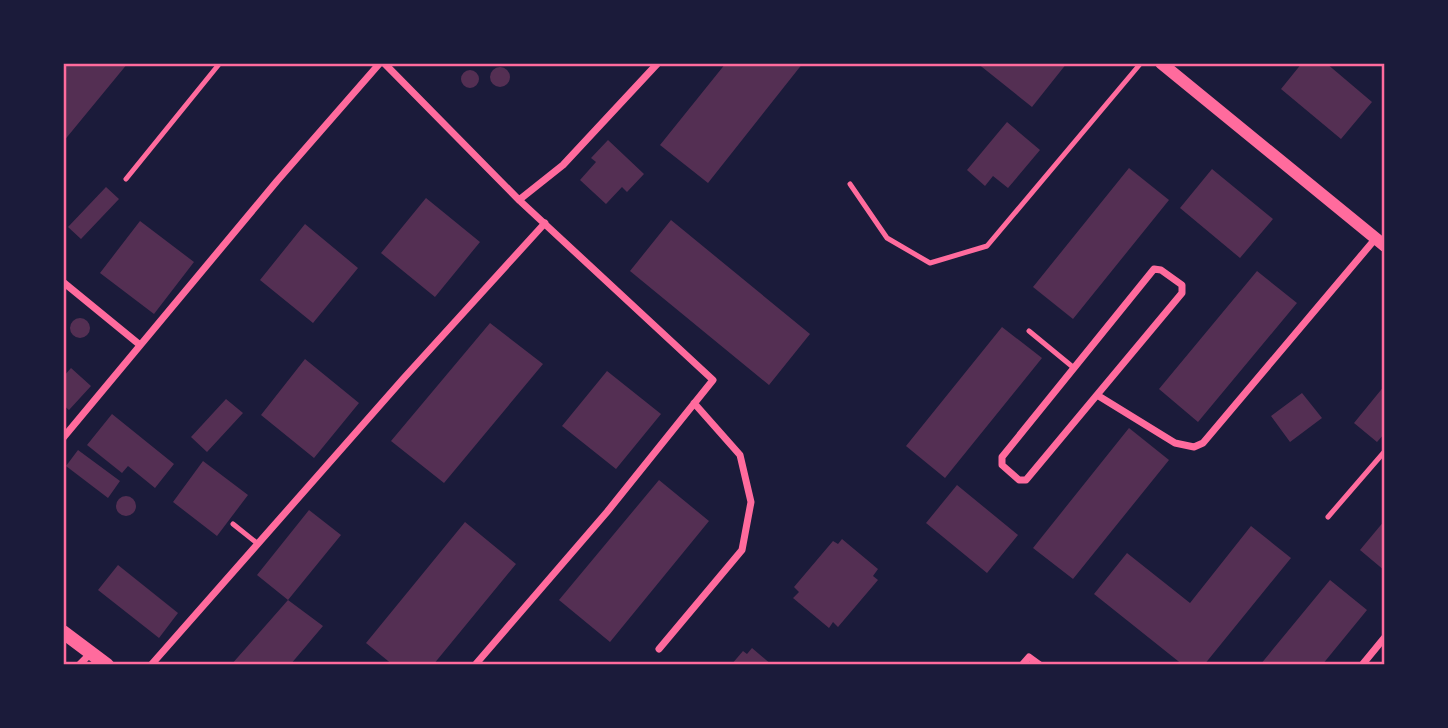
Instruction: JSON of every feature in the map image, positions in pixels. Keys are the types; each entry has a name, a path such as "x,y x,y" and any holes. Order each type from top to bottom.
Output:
{"main road":[{"path":"63,632 107,665"}],"street":[{"path":"63,438 277,181 382,63 519,200 713,380 607,512 475,665"},
{"path":"519,200 563,165 658,63"},
{"path":"1097,395 1175,443 1194,447 1203,443 1381,242 1161,63"},
{"path":"152,665 403,379 545,223"},
{"path":"1154,270 1161,270 1182,285 1182,293 1097,395 1026,480 1018,480 1002,465 1002,457 1074,368 1154,270"},
{"path":"63,282 140,345"},
{"path":"659,649 742,550 751,502 740,455 694,403"},
{"path":"1362,665 1385,638"},
{"path":"79,665 91,653"},
{"path":"1022,665 1029,657 1040,665"}],"lane":[{"path":"127,179 220,63"},
{"path":"850,184 887,238 930,263 987,246 1141,63"},
{"path":"1029,331 1074,368"},
{"path":"1328,517 1385,451"},
{"path":"233,524 258,544"}],"building":[{"path":"63,63 128,63 63,142"},
{"path":"726,63 803,63 708,183 660,145"},
{"path":"977,63 1067,63 1032,107"},
{"path":"1302,63 1326,63 1372,102 1341,139 1281,89"},
{"path":"500,67 507,70 510,77 507,84 500,87 493,84 490,77 493,70"},
{"path":"470,70 476,73 479,79 476,85 470,88 464,85 461,79 464,73"},
{"path":"1007,122 1040,150 1008,188 993,176 985,186 967,170"},
{"path":"608,140 644,174 627,192 622,187 606,204 580,180 596,162 591,158"},
{"path":"1129,168 1169,200 1073,319 1033,287"},
{"path":"1212,169 1273,219 1240,258 1180,208"},
{"path":"106,187 119,199 81,239 68,227"},
{"path":"426,198 480,242 435,297 381,253"},
{"path":"671,220 810,334 769,385 630,271"},
{"path":"140,221 194,262 154,314 100,273"},
{"path":"305,224 358,268 313,323 260,280"},
{"path":"1257,271 1297,303 1198,422 1159,389"},
{"path":"80,318 87,321 90,328 87,335 80,338 73,335 70,328 73,321"},
{"path":"490,323 543,364 444,483 391,441"},
{"path":"1002,327 1042,358 945,478 906,446"},
{"path":"305,359 359,403 314,458 261,415"},
{"path":"71,368 91,386 69,410 63,405 63,377"},
{"path":"607,371 661,414 616,469 562,426"},
{"path":"1385,385 1385,433 1377,442 1354,423"},
{"path":"1302,393 1322,418 1290,442 1271,416"},
{"path":"226,399 243,413 207,452 191,437"},
{"path":"112,414 174,464 155,488 128,466 122,473 87,445"},
{"path":"1129,428 1169,460 1073,579 1033,548"},
{"path":"78,450 120,481 108,498 66,466"},
{"path":"203,461 248,495 217,536 173,502"},
{"path":"659,480 709,521 610,642 559,600"},
{"path":"957,485 1018,535 987,573 926,523"},
{"path":"126,496 133,499 136,506 133,513 126,516 119,513 116,506 119,499"},
{"path":"309,510 341,535 288,600 257,575"},
{"path":"1385,520 1385,571 1360,550"},
{"path":"465,522 516,564 433,665 393,665 366,643"},
{"path":"1251,526 1291,558 1204,665 1183,665 1094,594 1127,553 1190,603"},
{"path":"842,539 878,569 873,576 878,580 838,627 833,622 829,628 793,598 799,592 794,587 833,541 838,544"},
{"path":"118,565 178,613 159,638 98,590"},
{"path":"1330,580 1367,610 1322,665 1260,665"},
{"path":"288,600 323,626 290,665 231,665"},
{"path":"752,648 772,665 731,665 743,651 747,654"}]}
